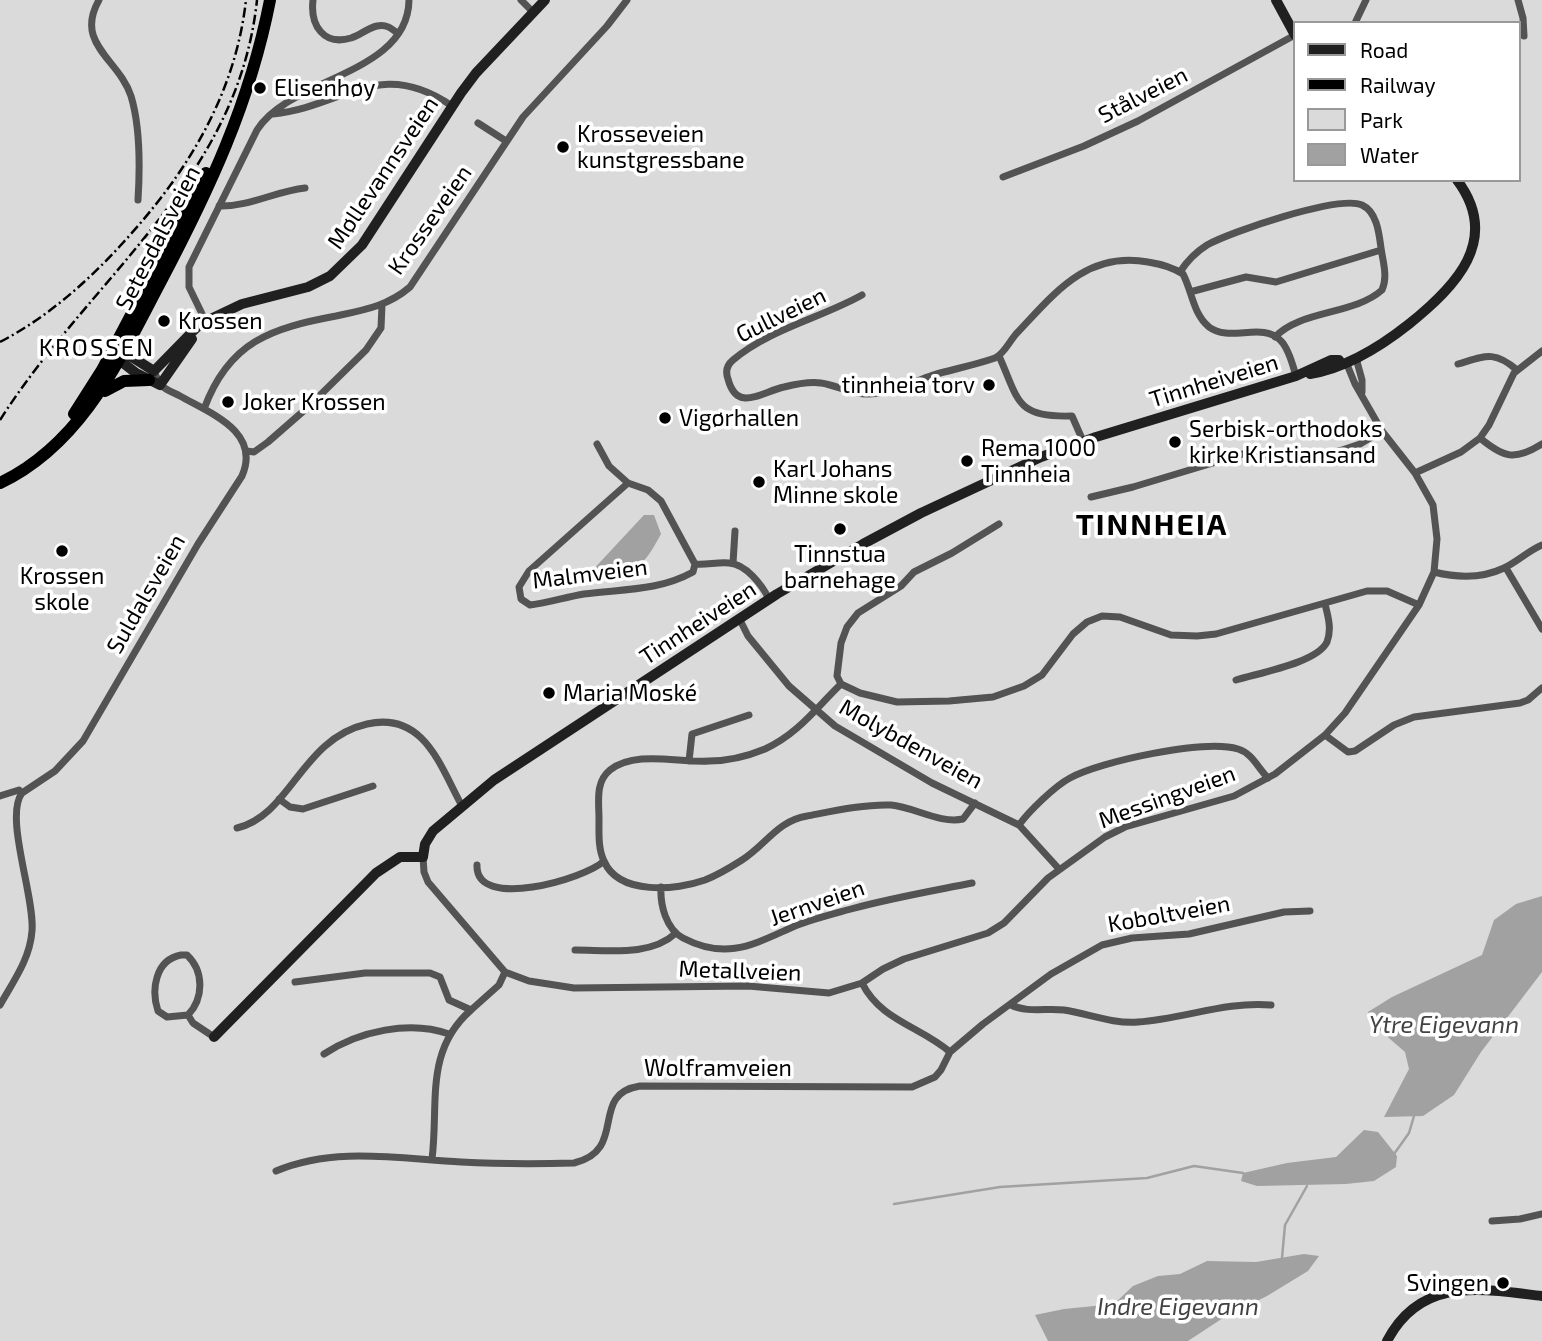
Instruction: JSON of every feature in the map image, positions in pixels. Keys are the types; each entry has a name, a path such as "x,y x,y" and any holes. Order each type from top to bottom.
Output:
{"highway":[{"name":"Setesdalsveien","path":"0,483 25,469 57,443 99,395 162,255 233,127 248,92 270,0"},
{"name":"Setesdalsveien","path":"0,477 31,458 67,423 118,356"},
{"path":"99,395 120,382 154,378"}],"street":[{"path":"99,0 90,23 91,32 99,49 123,78 132,99 137,135 138,200"},
{"path":"313,0 316,27 332,41 353,38 377,26 387,26 397,33"},
{"path":"206,322 189,287 188,273 192,258 257,130 269,114 374,56 390,44 407,15 409,0"},
{"path":"520,0 533,12"},
{"name":"Møllevannsveien","path":"206,322 242,304 308,287 340,269 362,245 452,106 476,74 545,0"},
{"name":"Krosseveien","path":"202,408 234,359 261,336 295,324 382,305 401,295 424,269 506,141 534,103 607,26 627,0"},
{"path":"1276,0 1294,33"},
{"path":"1357,21 1366,0"},
{"path":"1518,0 1524,36"},
{"name":"Stålveien","path":"1003,177 1084,146 1138,121 1294,36"},
{"path":"269,114 293,110 354,90 380,85 423,90 452,106"},
{"path":"478,123 506,141"},
{"name":"Tinnheiveien","path":"423,857 425,844 433,831 534,753 769,599 835,559 921,513 1005,473 1083,441 1296,376 1331,360 1348,361 1395,335 1451,288 1472,250 1474,218 1467,195 1458,182"},
{"path":"219,206 246,203 305,188"},
{"path":"1180,272 1199,250 1230,235 1317,208 1354,203 1364,206 1372,213 1381,250 1384,284 1374,297 1298,323 1275,337"},
{"path":"1190,292 1246,277 1276,282 1381,250"},
{"path":"1083,441 1072,416 1037,413 1020,403 1013,393 999,356 1066,283 1088,268 1128,260 1169,266 1183,274 1201,318 1208,326 1226,334 1256,333 1275,337 1285,348 1296,376"},
{"name":"Gullveien","path":"862,295 760,343 735,358 727,367 727,375 735,393 740,398 749,399 775,389 819,383 857,394 869,394 892,390 999,356"},
{"path":"118,356 234,429 242,438 247,451 258,450 307,408 366,350 381,328 382,305"},
{"path":"154,378 192,329 206,322"},
{"path":"154,378 206,322"},
{"path":"1415,473 1461,452 1480,438 1517,370 1542,351"},
{"path":"1458,364 1495,355 1505,359 1517,370"},
{"name":"Messingveien","path":"862,984 883,969 904,959 988,933 1004,923 1059,869 1086,849 1125,827 1234,796 1268,778 1325,735 1351,705 1419,605 1434,572 1437,539 1435,515 1424,486 1382,431 1362,393 1362,380 1348,361"},
{"path":"1091,497 1246,453 1296,463 1306,462 1353,447 1382,431"},
{"path":"1480,438 1503,454 1511,456 1522,455 1542,444"},
{"path":"597,444 609,466 628,483 648,490 661,501 695,564 733,563 748,573 769,599"},
{"name":"Suldalsveien","path":"22,793 55,771 83,741 198,544 242,476 247,451"},
{"name":"Malmveien","path":"628,483 529,571 519,587 521,599 530,605 582,594 646,588 685,576 693,572 695,564"},
{"path":"999,524 952,553 914,572 901,586 858,613 847,627 841,643 837,676 841,684 860,693 897,702 949,701 993,696 1024,686 1042,674 1073,634 1087,622 1102,616 1119,617 1171,635 1205,636 1367,591 1387,591 1419,605"},
{"path":"733,563 735,531"},
{"path":"1434,572 1471,577 1506,568 1542,545"},
{"path":"1506,568 1542,629"},
{"path":"1237,680 1317,653 1324,646 1329,634 1325,604"},
{"name":"Molybdenveien","path":"740,620 762,654 817,711 849,735 919,776 1019,825 1059,869"},
{"path":"841,684 802,725 765,749 721,760 634,760 608,772 599,787 598,798 600,841 608,869 635,885 683,885 707,879 747,857 784,823 804,816 889,805 955,821 962,819 975,803"},
{"path":"1325,735 1348,752 1355,751 1400,721 1520,703 1542,688"},
{"path":"689,761 692,734 749,715"},
{"path":"237,828 256,822 328,743 360,726 386,721 406,726 420,736 462,806"},
{"path":"1019,825 1067,780 1131,758 1189,748 1237,748 1251,756 1268,778"},
{"path":"279,799 290,807 303,808 373,786"},
{"path":"0,796 19,790 22,793 18,800 16,829 31,902 32,934 26,958 4,989 0,1005"},
{"path":"188,1015 193,1023 214,1037 376,873 400,857 423,857 428,882 505,972 493,992 471,1010 449,1034 440,1056 436,1080 432,1159"},
{"path":"477,865 478,874 486,885 513,889 558,881 593,869 604,861"},
{"name":"Jernveien","path":"676,933 715,950 735,949 758,944 803,923 853,909 972,883"},
{"path":"575,950 648,948 667,941 676,933 663,907 661,887"},
{"name":"Koboltveien","path":"950,1052 1051,974 1091,950 1116,940 1189,934 1284,912 1310,911"},
{"path":"181,955 187,955 193,960 200,976 199,996 188,1015 161,1016 154,996 161,967 167,960 181,955"},
{"name":"Metallveien","path":"505,972 529,981 574,988 748,986 818,994 862,984"},
{"path":"295,982 365,973 430,973 440,977 449,1000 471,1010"},
{"path":"862,984 871,1000 884,1012 950,1052"},
{"path":"1011,1005 1025,1010 1062,1010 1108,1020 1135,1022 1241,1004 1271,1005"},
{"path":"324,1054 339,1045 390,1029 424,1029 449,1034"},
{"name":"Wolframveien","path":"276,1171 302,1163 347,1157 399,1156 460,1162 574,1163 584,1161 600,1149 605,1141 612,1104 620,1093 631,1087 912,1087 934,1077 941,1070 950,1052"},
{"path":"1492,1221 1542,1214"},
{"path":"1387,1341 1411,1310 1438,1294 1478,1289 1542,1296"}],"green space":[{"path":"0,0 1542,0 1542,1341 0,1341"}],"water":[{"path":"644,515 654,515 661,534 648,555 627,574 594,582 589,574"},
{"name":"Ytre Eigevann","path":"1542,896 1542,972 1481,1052 1454,1095 1423,1116 1384,1117 1409,1069 1405,1052 1368,1020 1368,1012 1392,997 1482,955 1494,920 1516,904"},
{"path":"1364,1130 1378,1132 1397,1156 1396,1167 1374,1181 1257,1186 1241,1181 1243,1173 1287,1163 1336,1157"},
{"name":"Indre Eigevann","path":"1304,1254 1319,1256 1308,1271 1223,1318 1188,1341 1048,1341 1035,1315 1114,1304 1133,1286 1158,1276 1180,1274 1207,1261 1256,1262"}],"waterway":[{"path":"1394,1154 1409,1133 1414,1116"},
{"path":"894,1204 1000,1187 1147,1178 1194,1166 1243,1173"},
{"path":"1282,1258 1285,1225 1307,1186"}],"railway":[{"path":"0,342 49,311 79,287 120,246 166,192 186,163 218,102 231,70 246,0"},
{"path":"0,420 36,368 156,224 191,174 222,121 244,64 257,0"}],"place":[{"name":"Elisenhøy","path":"260,88"},
{"name":"Krosseveien kunstgressbane","path":"563,147"},
{"name":"Krossen","path":"164,321"},
{"name":"tinnheia torv","path":"989,385"},
{"name":"Joker Krossen","path":"228,402"},
{"name":"Vigørhallen","path":"665,418"},
{"name":"Serbisk-orthodoks kirke Kristiansand","path":"1175,442"},
{"name":"Rema 1000 Tinnheia","path":"967,461"},
{"name":"Karl Johans Minne skole","path":"759,482"},
{"name":"Tinnstua barnehage","path":"840,529"},
{"name":"Krossen skole","path":"62,551"},
{"name":"Maria Moské","path":"549,693"},
{"name":"Svingen","path":"1503,1283"}],"district":[{"name":"KROSSEN","path":"97,348"},
{"name":"TINNHEIA","path":"1152,525"}]}
